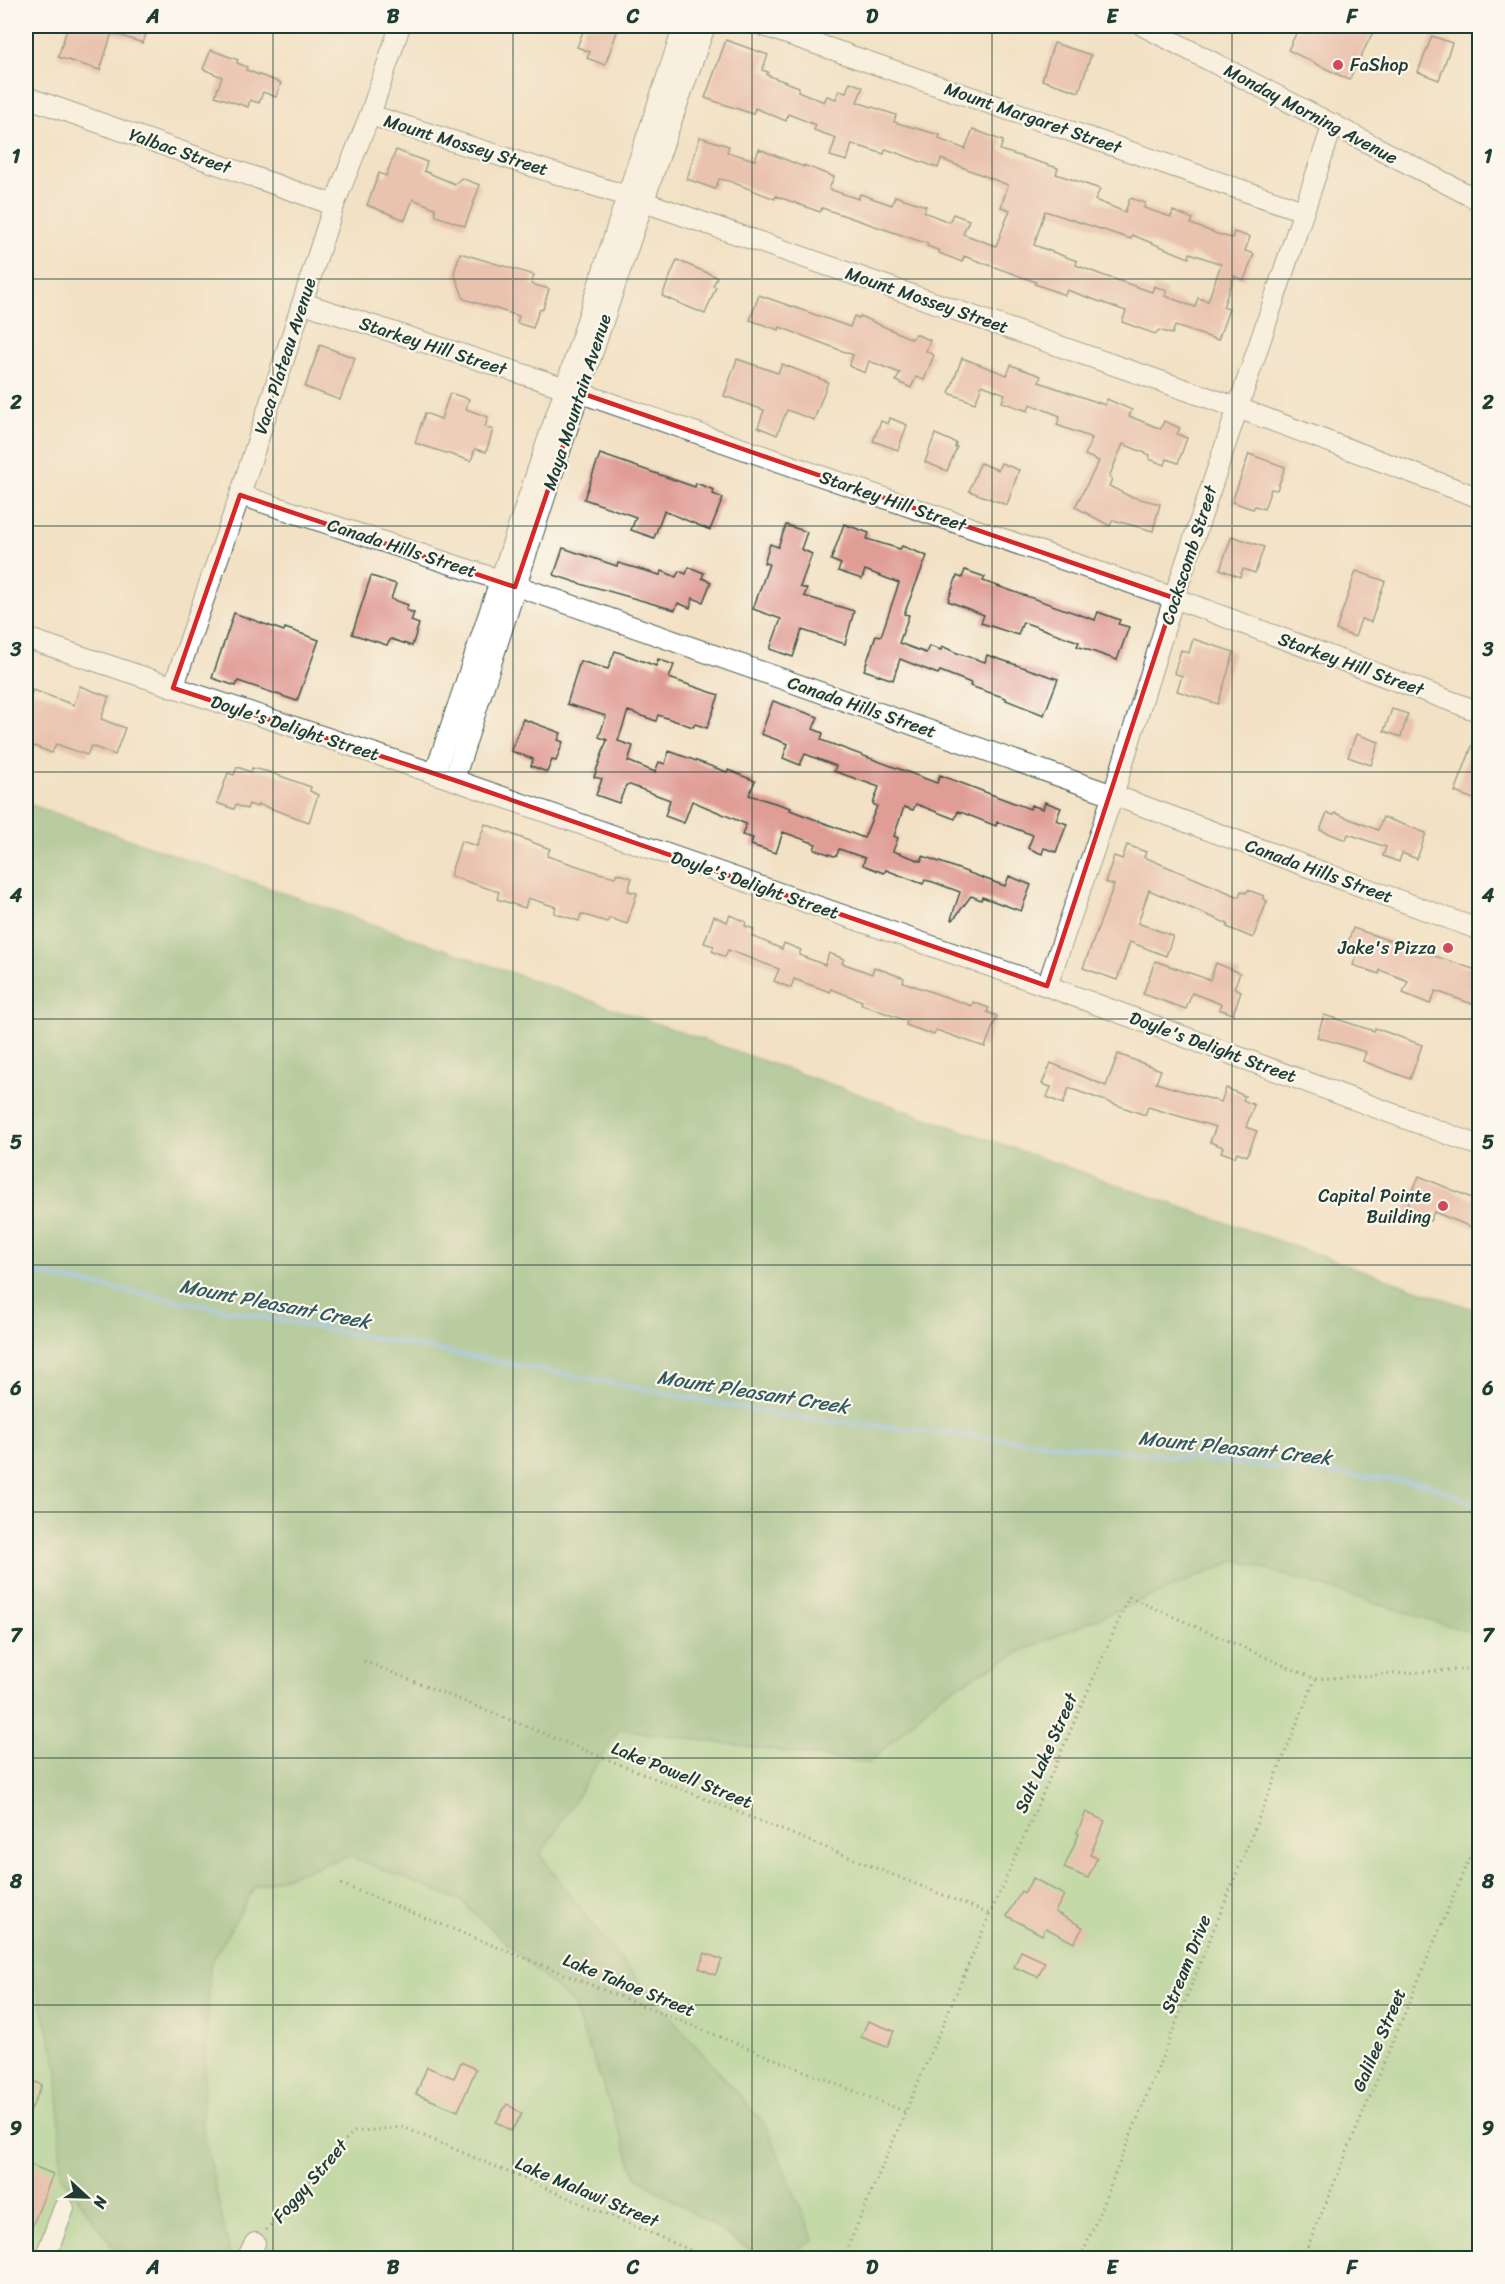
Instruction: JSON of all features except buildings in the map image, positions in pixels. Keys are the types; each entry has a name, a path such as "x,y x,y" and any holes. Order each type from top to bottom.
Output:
{"street":[{"name":"Vaca Plateau Avenue","path":"173,688 240,495 334,205 370,115 400,26"},
{"name":"Maya Mountain Avenue","path":"435,773 507,584 573,391 635,199 684,26"},
{"name":"Maya Mountain Avenue","path":"635,199 705,26"},
{"name":"Mount Margaret Street","path":"764,26 1303,211"},
{"name":"Monday Morning Avenue","path":"1143,26 1479,201"},
{"name":"Yalbac Street","path":"26,98 334,205"},
{"name":"Mount Mossey Street","path":"370,115 635,199 1238,408 1479,498"},
{"name":"Cockscomb Street","path":"1047,986 1113,795 1174,598 1333,124"},
{"name":"Starkey Hill Street","path":"303,303 573,391 1174,598 1479,712"},
{"name":"Canada Hills Street","path":"240,495 507,584 1113,795 1479,930"},
{"name":"Maya Mountain Avenue","path":"454,780 507,584"},
{"name":"Doyle's Delight Street","path":"26,638 435,773 1047,986 1479,1146"},
{"path":"45,2259 64,2208"}],"path":[{"name":"Salt Lake Street","path":"843,2259 990,1914 1129,1597 1315,1679 1479,1668"},
{"name":"Lake Powell Street","path":"364,1661 990,1914"},
{"name":"Stream Drive","path":"1081,2259 1315,1679"},
{"name":"Galilee Street","path":"1303,2259 1479,1832"},
{"name":"Lake Tahoe Street","path":"341,1884 906,2112"},
{"name":"Foggy Street","path":"251,2251 352,2132 403,2127 455,2150"},
{"name":"Lake Malawi Street","path":"455,2150 709,2259"}],"highlighted area":[{"path":"581,393 1174,598 1047,986 454,780 173,688 240,495 515,587"}],"green space":[{"path":"26,803 1479,1311 1479,1635 1237,1560 1025,1649 940,1695 869,1763 619,1729 540,1855 606,1943 766,2126 814,2240 781,2258 763,2258 636,2176 573,2004 461,1901 350,1856 255,1886 210,1965 202,2125 230,2256 227,2258 128,2258 116,2251 61,2176 58,2067 26,1946"},
{"path":"1237,1560 1479,1635 1479,2258 781,2258 814,2239 606,1943 540,1855 619,1729 869,1763 940,1695 1025,1649"},
{"path":"350,1856 461,1901 573,2004 636,2176 763,2258 227,2258 230,2255 202,2126 210,1965 255,1887"},
{"path":"26,1946 58,2067 61,2176 116,2251 128,2258 26,2258"}],"waterway":[{"name":"Mount Pleasant Creek","path":"26,1272 785,1416 1424,1483 1480,1505"}],"place":[{"name":"FaShop","path":"1338,65"},
{"name":"Jake's Pizza","path":"1448,948"},
{"name":"Capital Pointe Building","path":"1443,1206"}]}
